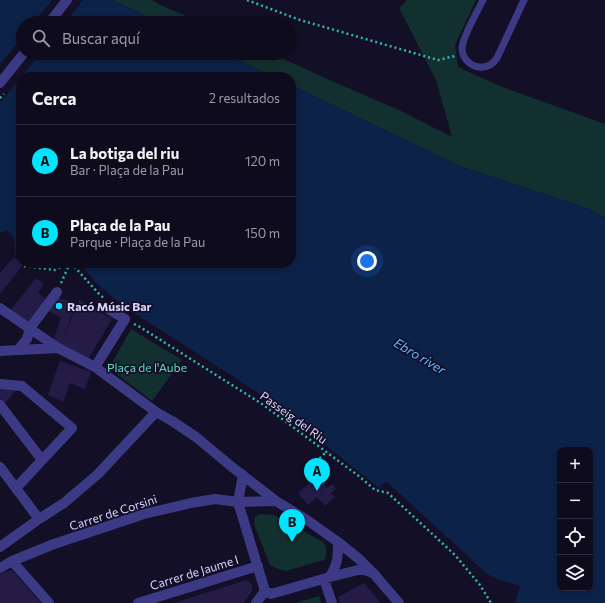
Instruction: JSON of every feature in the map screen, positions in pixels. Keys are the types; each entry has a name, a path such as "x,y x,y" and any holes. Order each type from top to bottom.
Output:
{"street":[{"path":"54,16 67,0"},
{"path":"0,83 18,60"},
{"path":"18,350 27,339 30,328 56,292"},
{"path":"95,367 125,319 107,304"},
{"path":"0,308 58,348 95,367 156,412 196,437 276,501 307,520 359,559 399,603"},
{"path":"0,351 58,348"},
{"path":"0,384 22,386 72,428 16,488"},
{"path":"0,405 42,460"},
{"path":"0,546 64,503 98,474 156,412"},
{"path":"0,467 39,519"},
{"path":"243,475 238,502 258,566 270,596"},
{"name":"Carrer de Corsini","path":"0,568 12,561 54,544 144,514 215,499 238,502 276,501"},
{"path":"332,603 327,578 335,568 338,558 338,542"},
{"path":"12,561 49,603"},
{"name":"Carrer de Jaume I","path":"138,603 258,566"},
{"path":"256,603 270,596 358,570 365,570 374,574"}],"lane":[{"path":"483,0 463,42 462,48 463,54 468,62 475,66 486,67 493,63 498,56 524,0"}],"path":[{"path":"247,0 289,16"},
{"path":"296,18 438,60 463,54"},
{"path":"40,268 55,270 59,268"},
{"path":"56,292 68,268"},
{"path":"75,268 107,304"},
{"name":"Passeig del Riu","path":"139,321 140,327 262,404 360,476 375,490 388,493 455,555 480,585 491,603"},
{"path":"309,469 326,452"}],"green space":[{"path":"112,0 151,0 186,16 146,16"},
{"path":"407,0 476,0 455,45 458,67 500,86 605,124 605,218 589,209 462,167 296,87 296,72 264,72 239,60 286,60 401,111 452,137 436,80 399,8"},
{"name":"Plaça de l'Aube","path":"131,329 182,360 152,401 109,368"},
{"path":"259,514 274,515 323,542 326,551 324,560 286,571 270,565 254,524 255,517"},
{"path":"319,596 321,603 296,603"}],"water":[{"path":"0,0 112,0 146,16 16,16 16,60 239,60 264,72 16,72 16,256 13,237 5,230 4,233 0,231"},
{"name":"Ebro river","path":"296,87 462,167 589,209 605,218 605,603 515,603 520,586 497,579 487,574 386,481 379,488 273,403 123,306 95,282 84,268 296,268"}],"pier":[{"path":"52,0 83,0 70,16 39,16"},
{"path":"16,45 16,60 35,60 25,72 16,72 16,83 0,103 0,64"}],"building":[{"path":"14,257 16,258 16,268 21,268 0,294 0,273"},
{"path":"36,278 44,284 38,293 46,299 29,326 10,311"},
{"path":"56,297 76,303 63,339 79,300 112,319 88,359 52,343 61,318 47,310"},
{"path":"60,361 91,372 85,389 70,383 63,402 48,395"},
{"path":"0,388 16,390 4,405 0,398"},
{"path":"317,476 327,488 332,484 336,489 331,493 335,497 325,506 317,497 308,505 298,493"},
{"path":"12,570 41,603 0,603 0,574"},
{"path":"246,580 252,584 252,592 243,603 174,603"},
{"path":"364,583 381,603 340,603 338,597"}],"place":[{"name":"Racó Músic Bar","path":"59,306"},
{"name":"La botiga del riu","path":"317,491"},
{"name":"Plaça de la Pau","path":"292,542"}]}
